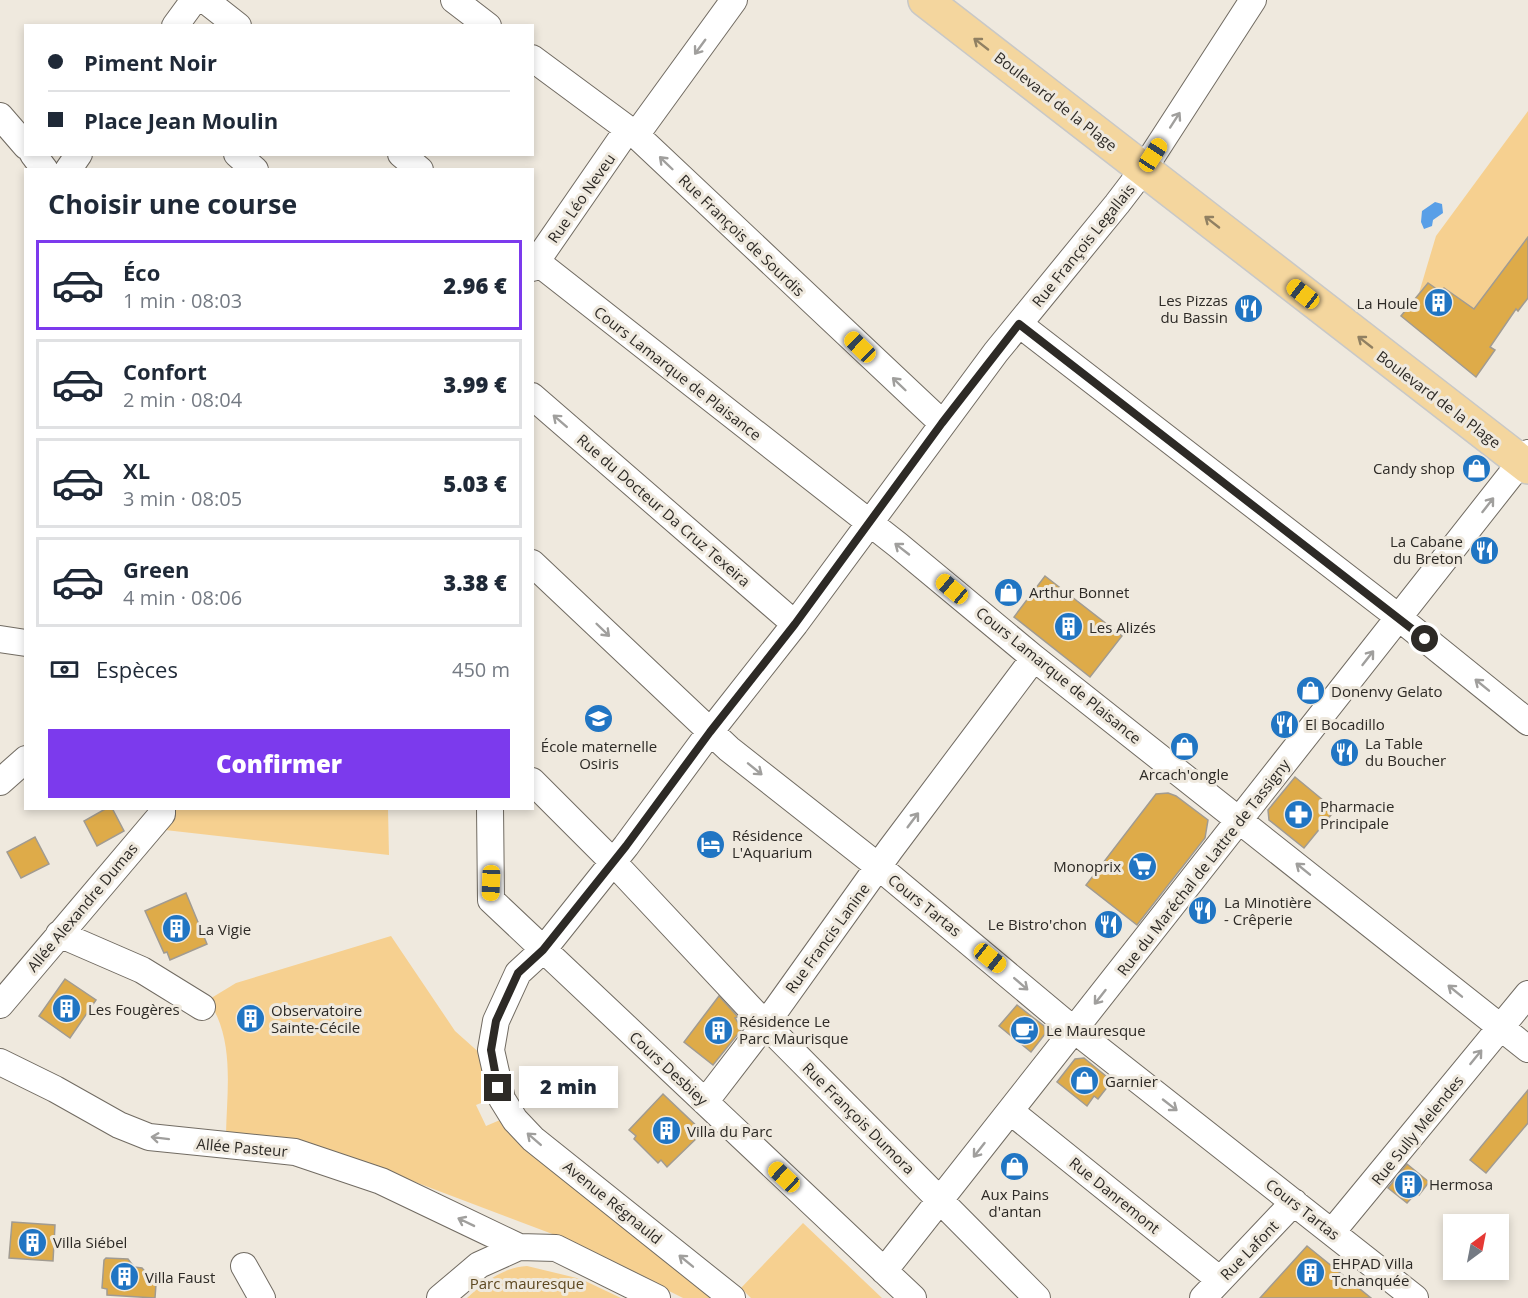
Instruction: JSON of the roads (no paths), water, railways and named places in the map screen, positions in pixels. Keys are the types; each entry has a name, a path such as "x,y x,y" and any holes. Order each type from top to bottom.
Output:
{"main road":[{"name":"Boulevard de la Plage","path":"925,0 1143,170 1526,461"}],"street":[{"path":"176,24 194,0"},
{"path":"205,0 235,24"},
{"path":"454,0 486,24"},
{"name":"Rue Léo Neveu","path":"534,262 734,0"},
{"name":"Rue François Legallais","path":"502,1099 491,1050 496,1021 518,973 543,950 613,862 710,732 795,624 942,423 1143,170 1253,0"},
{"name":"Rue François de Sourdis","path":"534,59 632,132 926,411 942,423"},
{"path":"0,116 24,144"},
{"path":"239,156 253,168"},
{"path":"403,156 418,168"},
{"name":"Cours Lamarque de Plaisance","path":"534,262 936,575 1034,658 1528,1049"},
{"path":"1019,324 1528,722"},
{"name":"Rue du Docteur Da Cruz Texeira","path":"534,398 795,624"},
{"name":"Rue du Maréchal de Lattre de Tassigny","path":"884,1271 1526,461"},
{"name":"Cours Tartas","path":"534,565 710,732 879,867 1074,1030 1415,1298"},
{"path":"0,639 24,643"},
{"name":"Rue Francis Lanine","path":"705,1102 1034,658"},
{"path":"0,782 24,761"},
{"name":"Rue François Dumora","path":"534,783 613,862 765,1024 1037,1298"},
{"name":"Allée Alexandre Dumas","path":"0,1005 162,814 162,810"},
{"name":"Cours Desbiey","path":"490,810 491,900 913,1298"},
{"path":"59,934 142,970 202,1007"},
{"name":"Rue Sully Melendes","path":"1332,1232 1528,994"},
{"name":"Allée Pasteur","path":"0,1062 55,1089 119,1125 149,1137 295,1152 381,1181 519,1247"},
{"name":"Avenue Régnauld","path":"502,1099 515,1120 533,1139 732,1298"},
{"name":"Rue Danremont","path":"1010,1111 1212,1289"},
{"name":"Rue Lafont","path":"1212,1289 1294,1202"},
{"path":"440,1298 478,1265 519,1247 556,1248 657,1298"},
{"path":"244,1266 262,1298"}],"water":[{"path":"1435,202 1442,204 1443,213 1433,220 1432,226 1424,229 1421,222 1422,211"}],"place":[{"name":"La Houle","path":"1439,303"},
{"name":"Les Pizzas du Bassin","path":"1249,309"},
{"name":"Candy shop","path":"1476,468"},
{"name":"La Cabane du Breton","path":"1484,550"},
{"name":"Arthur Bonnet","path":"1008,592"},
{"name":"Les Alizés","path":"1068,627"},
{"name":"Donenvy Gelato","path":"1310,691"},
{"name":"École maternelle Osiris","path":"599,719"},
{"name":"El Bocadillo","path":"1284,724"},
{"name":"Arcach'ongle","path":"1184,747"},
{"name":"La Table du Boucher","path":"1344,752"},
{"name":"Pharmacie Principale","path":"1299,815"},
{"name":"Résidence L'Aquarium","path":"711,844"},
{"name":"Monoprix","path":"1142,866"},
{"name":"La Minotière - Crêperie","path":"1203,911"},
{"name":"Le Bistro'chon","path":"1108,924"},
{"name":"La Vigie","path":"177,929"},
{"name":"Les Fougères","path":"67,1009"},
{"name":"Observatoire Sainte-Cécile","path":"250,1019"},
{"name":"Résidence Le Parc Maurisque","path":"718,1030"},
{"name":"Le Mauresque","path":"1025,1030"},
{"name":"Garnier","path":"1084,1081"},
{"name":"Villa du Parc","path":"666,1131"},
{"name":"Aux Pains d'antan","path":"1015,1167"},
{"name":"Hermosa","path":"1408,1184"},
{"name":"Villa Siébel","path":"32,1242"},
{"name":"EHPAD Villa Tchanquée","path":"1311,1272"},
{"name":"Villa Faust","path":"124,1277"}],"park label":[{"name":"Parc mauresque","path":"527,1283"}]}
